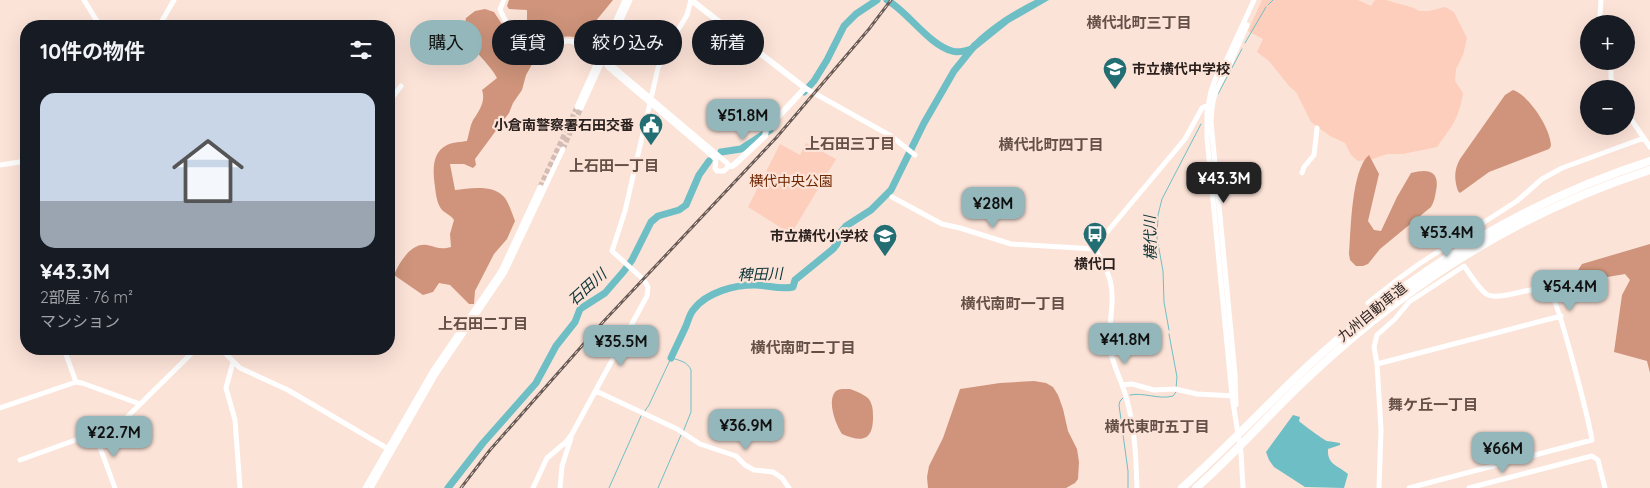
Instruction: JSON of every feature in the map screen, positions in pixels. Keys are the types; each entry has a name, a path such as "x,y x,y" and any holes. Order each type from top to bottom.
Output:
{"highway":[{"name":"九州自動車道","path":"1182,488 1308,366 1375,307 1471,241 1538,206 1585,185 1646,162"},
{"name":"九州自動車道","path":"1196,488 1314,372 1351,339 1439,271 1544,212 1577,197 1648,170"}],"main road":[{"path":"691,0 805,88 735,164 728,166"}],"street":[{"path":"84,0 96,20"},
{"path":"162,20 174,0"},
{"path":"504,0 500,9 503,16 519,38 532,51 538,53 546,52 558,43 574,42"},
{"path":"617,20 625,0"},
{"path":"620,20 630,0"},
{"path":"533,488 547,458 566,442 572,434 643,306 648,292 648,287 644,280 612,251 625,211 658,68 666,50 687,15 691,0"},
{"path":"1243,488 1207,138 1209,105 1216,77 1256,0"},
{"path":"1600,15 1601,0"},
{"path":"579,108 598,65"},
{"path":"606,65 727,163 728,166 724,171 717,171 715,168 716,160 651,102"},
{"path":"395,94 401,86"},
{"path":"805,88 891,136 915,155"},
{"path":"1095,249 1102,238 1185,139 1202,108 1209,105"},
{"path":"1635,125 1650,147"},
{"path":"1302,173 1304,167 1314,155 1317,128"},
{"path":"1368,303 1419,264 1517,202 1542,179 1562,168 1644,138"},
{"path":"365,488 436,374 505,272 563,149"},
{"path":"0,165 20,162"},
{"path":"370,488 432,372 501,271 540,187"},
{"path":"892,197 942,224 1011,244 1095,249"},
{"path":"1095,249 1107,269 1111,282 1110,349 1126,397 1134,431 1137,488"},
{"path":"1379,488 1381,430 1377,364 1374,347 1377,335 1395,319 1409,302 1464,266 1488,295 1500,296 1546,289 1553,295 1561,316 1592,440 1410,488"},
{"path":"1377,364 1561,316"},
{"path":"66,355 76,382"},
{"path":"20,460 120,424 190,355"},
{"path":"227,355 240,368 288,390 390,450"},
{"path":"233,362 226,388 235,420 240,488"},
{"path":"0,408 76,382 140,404"},
{"path":"1122,385 1132,384 1154,390 1175,389 1197,394 1234,396"},
{"path":"596,390 677,429 700,444 736,456 745,465 754,470 773,472 782,478 789,488"},
{"path":"95,434 114,488"},
{"path":"560,488 562,466 572,434"},
{"path":"1469,488 1592,456 1598,460 1605,488"}],"green space":[{"path":"1262,0 1358,0 1371,6 1375,0 1386,0 1419,11 1429,11 1445,7 1454,12 1467,38 1463,55 1456,69 1455,81 1463,93 1457,116 1437,147 1403,154 1387,154 1370,160 1358,161 1351,155 1345,143 1330,136 1311,122 1296,92 1269,61 1257,52 1263,39 1248,31"},
{"name":"横代中央公園","path":"806,143 836,159 791,234 748,207 780,144 800,155"}],"shaded area":[{"path":"509,0 613,0 597,20 574,20 574,37 564,37 564,20 527,20 527,10 509,9 507,6"},
{"path":"485,9 494,12 499,20 492,20 492,65 532,65 526,75 522,90 509,113 475,159 476,165 473,168 464,164 450,164 455,190 482,188 501,194 505,198 515,221 507,239 494,254 475,291 474,304 469,304 450,285 439,283 433,292 423,295 395,276 402,259 416,247 427,245 441,248 451,247 450,234 454,220 440,208 434,181 434,163 442,148 452,143 467,141 472,122 480,109 483,98 482,90 497,78 482,57 482,20 466,20 475,11"},
{"path":"1513,90 1526,98 1532,105 1543,122 1551,146 1549,149 1489,172 1460,193 1455,175 1460,159 1505,95"},
{"path":"1369,155 1379,174 1368,221 1374,230 1381,231 1411,173 1428,171 1435,175 1437,184 1431,207 1380,249 1368,264 1356,266 1350,260 1349,254 1351,217 1355,187 1363,163"},
{"path":"1650,244 1650,373 1647,361 1614,352 1622,295 1630,280 1625,274 1584,281 1577,277 1578,270 1582,264"},
{"path":"1034,381 1046,383 1053,387 1058,395 1068,431 1077,449 1079,462 1078,479 1075,483 1066,488 928,488 929,466 943,438 960,389 1000,383"},
{"path":"842,389 850,389 868,398 872,405 871,431 865,438 860,439 842,434 835,419 832,402 835,392"}],"water":[{"path":"1035,0 1049,0 1009,23 973,52 968,51 967,49 974,41 990,28 1016,10"},
{"path":"1293,415 1300,417 1299,421 1325,440 1340,443 1340,445 1328,449 1328,454 1331,462 1348,474 1344,488 1305,487 1274,467 1269,460 1266,452"}],"waterway":[{"name":"石田川","path":"804,92 814,81 827,60 844,26 856,14 877,0"},
{"name":"石田川","path":"887,0 903,12 926,35 943,47 957,52 971,49"},
{"name":"横代川","path":"1268,5 1273,0"},
{"name":"横代川","path":"1245,43 1266,7"},
{"name":"稗田川","path":"671,358 691,313 706,298 738,286 793,287 795,280 833,249 846,226 871,210 891,190 924,123 954,71 975,45"},
{"name":"横代川","path":"1218,94 1242,49"},
{"name":"横代川","path":"1169,330 1164,302 1163,271 1157,238 1158,215 1162,199 1201,124"},
{"name":"石田川","path":"721,152 741,149 770,130"},
{"name":"石田川","path":"448,488 483,443 536,383 556,346 575,322 580,309 605,293 624,271 632,260 651,222 658,216 679,210 686,205 699,175 709,161"},
{"name":"横代川","path":"1169,334 1177,377 1176,388"},
{"name":"稗田川","path":"644,412 671,358 683,362 691,370 691,412 683,432"},
{"name":"横代川","path":"1130,395 1141,394 1168,397 1173,396 1176,392"},
{"name":"横代川","path":"1123,398 1119,405 1128,471 1128,488"},
{"path":"609,488 641,416"},
{"name":"稗田川","path":"658,488 681,435"}],"tunnel":[{"path":"540,187 577,107"},
{"path":"563,149 581,108"}],"railway":[{"path":"461,488 490,450 603,322 776,138 869,29 891,0"}],"place":[{"name":"市立横代中学校","path":"1115,90"},
{"name":"小倉南警察署石田交番","path":"651,146"},
{"name":"横代口","path":"1095,255"},
{"name":"市立横代小学校","path":"885,257"}],"district":[{"name":"横代北町三丁目","path":"1139,22"},
{"name":"上石田三丁目","path":"850,143"},
{"name":"横代北町四丁目","path":"1051,144"},
{"name":"上石田一丁目","path":"614,165"},
{"name":"横代南町一丁目","path":"1013,303"},
{"name":"上石田二丁目","path":"483,323"},
{"name":"横代南町二丁目","path":"803,347"},
{"name":"舞ケ丘一丁目","path":"1433,404"},
{"name":"横代東町五丁目","path":"1157,426"}]}
